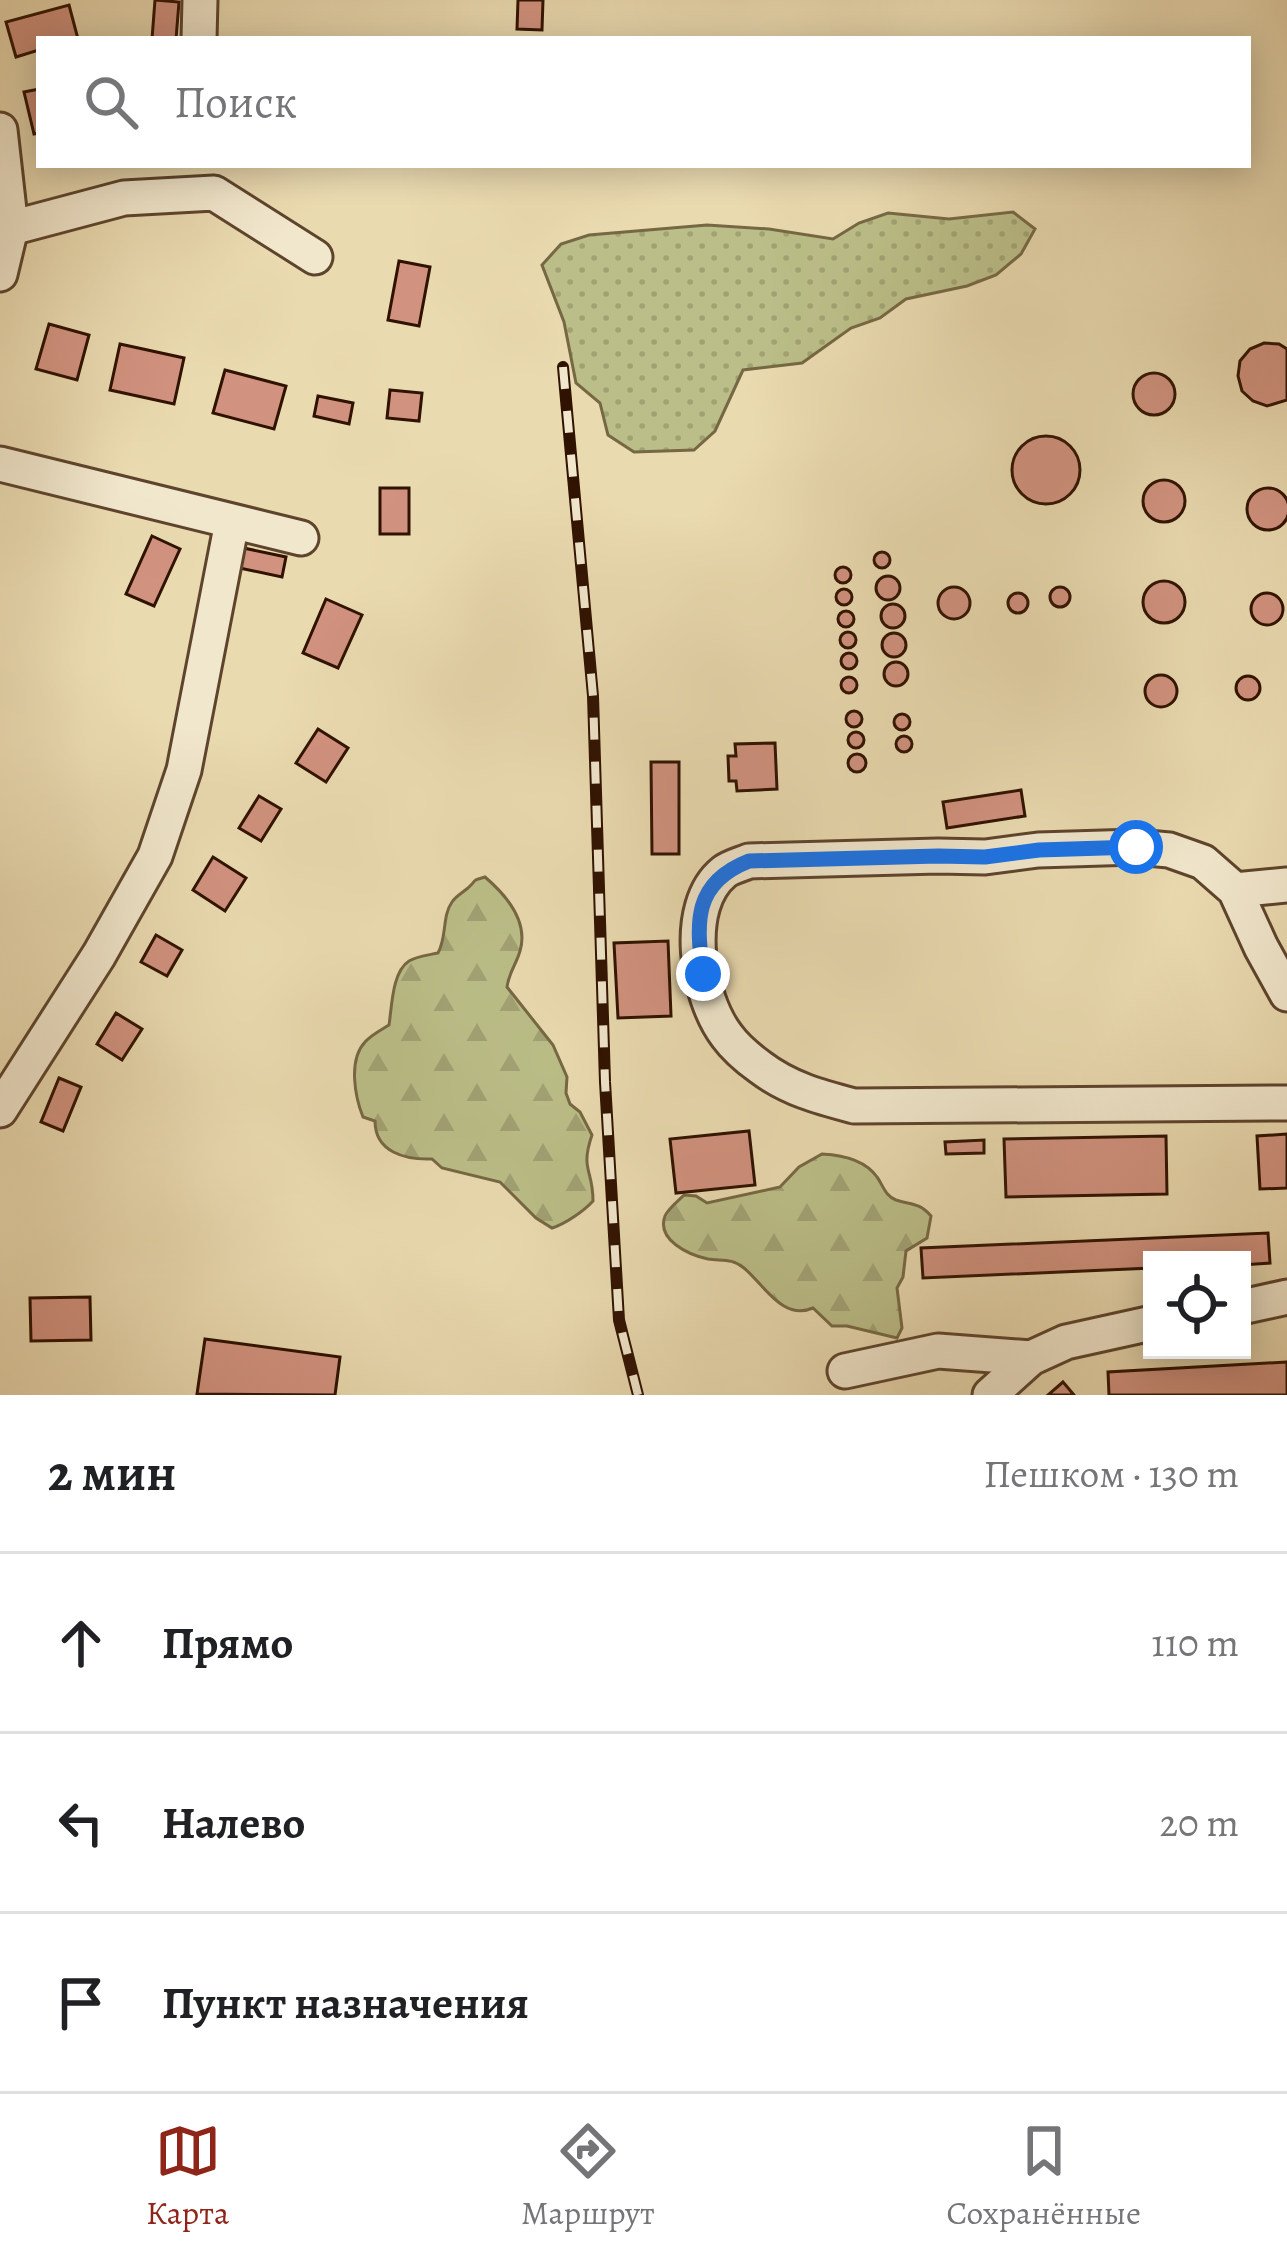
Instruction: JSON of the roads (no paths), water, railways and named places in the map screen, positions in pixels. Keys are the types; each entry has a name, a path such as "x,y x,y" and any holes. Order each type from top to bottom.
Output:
{"street":[{"path":"199,36 200,0"},
{"path":"0,130 11,228 0,274"},
{"path":"11,228 211,179 315,257"},
{"path":"0,464 301,538"},
{"path":"0,1110 99,955 155,856 184,770 232,522"},
{"path":"1287,994 1235,890 1203,862 1169,850 1136,847 985,857 749,861 724,871 706,895 696,928 711,1007 727,1036 758,1066 797,1090 854,1106 1287,1103"},
{"path":"1235,890 1287,885"},
{"path":"1251,1305 1287,1297"},
{"path":"990,1395 1031,1358 1066,1342 1143,1325"},
{"path":"845,1372 938,1351 1031,1358"}],"railway":[{"path":"563,367 593,696 605,1082 619,1320 638,1395"}]}
